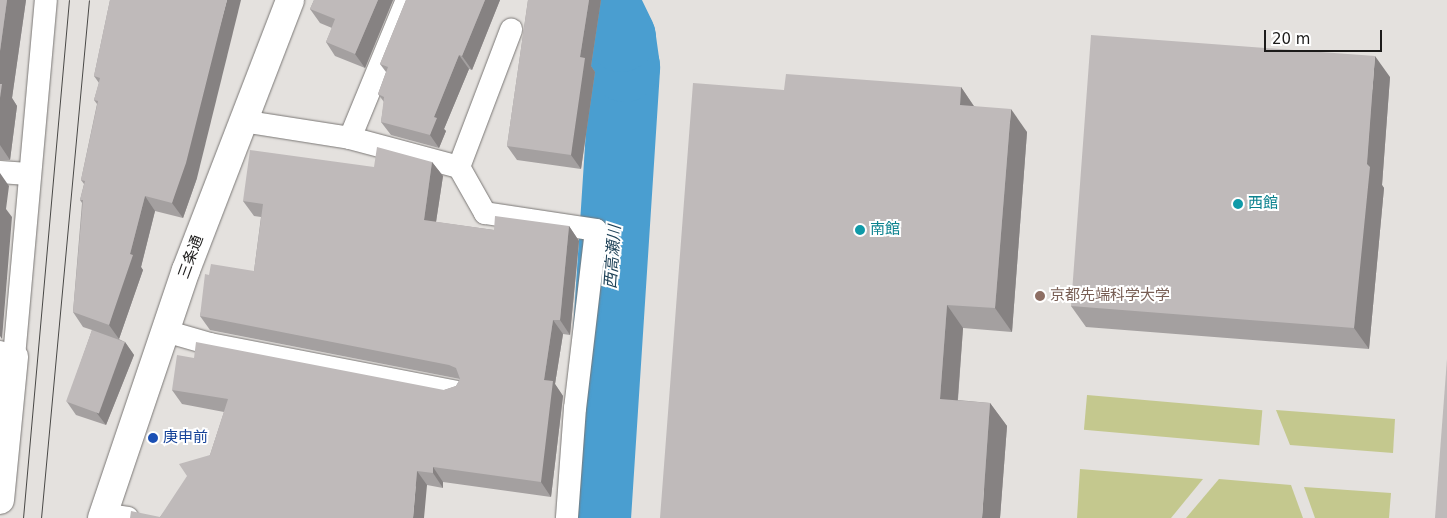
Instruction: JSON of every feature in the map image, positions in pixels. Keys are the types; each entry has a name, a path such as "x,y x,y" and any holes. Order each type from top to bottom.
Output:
{"main road":[{"name":"三条通","path":"111,517 165,331 242,121 290,0"},
{"path":"0,500 7,355"}],"lane":[{"path":"7,355 46,0"},
{"path":"350,138 407,0"},
{"path":"459,167 511,30"},
{"path":"242,121 350,138 459,167 485,213 596,230 575,408 568,518"},
{"path":"0,172 28,174"},
{"path":"165,331 210,344 457,392"}],"green space":[{"path":"1087,395 1262,410 1259,445 1084,430"},
{"path":"1276,410 1395,419 1393,453 1290,445"},
{"path":"1080,469 1203,479 1171,518 1077,518"},
{"path":"1219,479 1291,485 1303,518 1186,518"},
{"path":"1304,487 1391,493 1389,518 1315,518"}],"building":[{"path":"0,0 7,0 0,51"},
{"path":"110,0 227,0 186,163 172,203 145,196 130,254 133,255 109,325 73,312 83,200 80,200 85,181 81,180 98,101 94,100 100,78 94,76"},
{"path":"314,0 378,0 355,54 326,42 335,19 310,9"},
{"path":"406,0 485,0 462,56 459,55 434,117 437,118 430,135 381,122 384,97 378,94 388,67 380,64"},
{"path":"528,0 589,0 580,57 585,58 571,155 507,146"},
{"name":"西館","path":"1091,35 1375,56 1367,164 1370,167 1354,328 1071,306"},
{"name":"南館","path":"786,74 961,87 960,105 1011,109 995,308 947,305 940,399 990,403 982,518 660,518 693,83 784,90"},
{"path":"377,147 432,162 424,220 494,230 495,216 569,226 560,320 553,320 544,380 553,381 541,482 433,467 433,473 417,471 413,518 130,518 131,511 160,517 187,476 179,464 210,455 228,399 172,390 177,355 194,358 196,342 444,390 456,386 460,379 456,368 449,365 200,316 205,274 209,275 211,264 254,271 263,204 243,201 250,150 374,167"},
{"path":"92,330 125,342 99,413 66,401"},
{"path":"1447,359 1447,518 1435,518"}],"waterway":[{"name":"西高瀬川","path":"596,518 625,67 621,37 603,0"}],"tram line":[{"path":"23,518 69,0"},
{"path":"41,518 89,0"}],"place":[{"name":"西館","path":"1238,204"},
{"name":"南館","path":"860,230"},
{"name":"京都先端科学大学","path":"1040,296"},
{"name":"庚申前","path":"153,438"}]}
